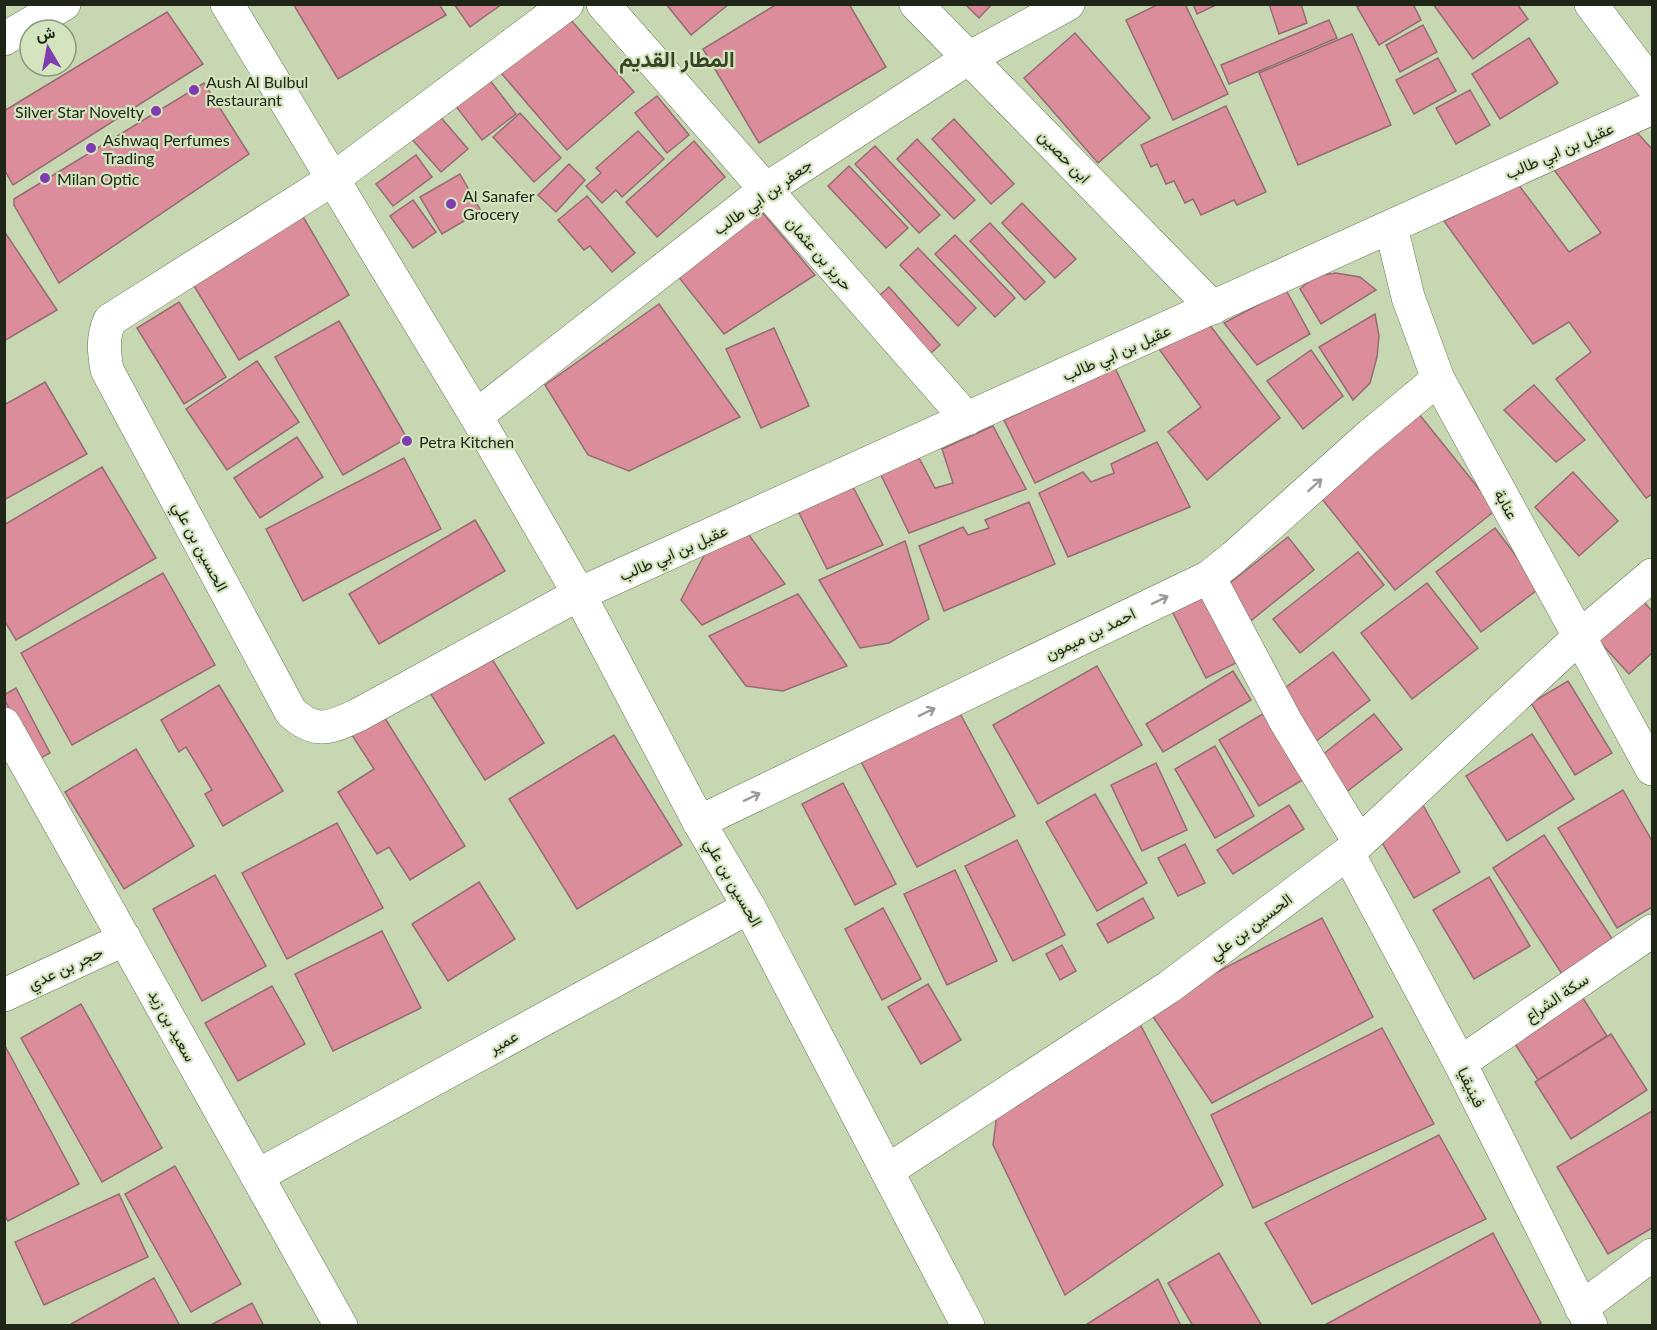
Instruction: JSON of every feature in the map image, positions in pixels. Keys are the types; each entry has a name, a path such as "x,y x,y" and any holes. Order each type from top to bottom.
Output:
{"street":[{"path":"4,39 64,4"},
{"name":"الحسين بن علي","path":"227,4 476,416 579,594 699,822 749,907 968,1326"},
{"path":"333,179 567,4"},
{"name":"حريز بن عثمان","path":"603,4 967,420"},
{"name":"ابن حصين","path":"916,4 1213,308"},
{"name":"جعفر بن ابي طالب","path":"476,416 765,190 969,57 1068,4"},
{"path":"1592,4 1653,86"},
{"name":"عقيل بن ابي طالب","path":"579,594 1653,108"},
{"name":"الحسين بن علي","path":"333,179 110,320 105,332 107,370 291,712 304,724 328,728 357,715 579,594"},
{"name":"عنابة","path":"1391,227 1408,297 1438,379 1653,769"},
{"name":"احمد بن ميمون","path":"699,822 1209,577 1367,438 1438,379"},
{"name":"فينيقيا","path":"1209,577 1354,847 1586,1317"},
{"name":"الحسين بن علي","path":"887,1171 1169,987 1354,847 1579,637 1652,578"},
{"name":"سعيد بن زيد","path":"4,724 341,1326"},
{"name":"عمير","path":"257,1176 749,907"},
{"name":"سكة الشراع","path":"1460,1063 1653,931"},
{"name":"حجر بن عدي","path":"4,995 125,939"},
{"path":"1586,1317 1653,1255"}],"building":[{"path":"295,4 439,4 446,15 338,79"},
{"path":"454,4 502,4 470,27"},
{"path":"666,4 729,4 691,35"},
{"path":"777,4 849,4 886,67 759,143 703,49"},
{"path":"965,4 992,4 979,18"},
{"path":"1159,4 1185,4 1228,94 1173,120 1126,20"},
{"path":"1193,4 1218,4 1197,14"},
{"path":"1269,4 1301,4 1307,23 1279,34"},
{"path":"1362,4 1413,4 1421,20 1379,45 1357,7"},
{"path":"1433,4 1517,4 1528,19 1473,59"},
{"path":"562,10 634,92 567,150 496,67"},
{"path":"167,12 203,64 13,185 4,169 4,111 58,78 78,78 78,66"},
{"path":"1329,20 1337,38 1229,84 1221,65"},
{"path":"1423,25 1437,52 1400,72 1386,45"},
{"path":"1075,33 1150,118 1098,163 1024,78"},
{"path":"1352,34 1391,125 1298,165 1259,73"},
{"path":"1529,38 1558,83 1500,119 1472,74"},
{"path":"1438,58 1456,91 1414,114 1396,80"},
{"path":"485,74 516,114 482,140 451,100"},
{"path":"204,83 249,154 59,283 14,205 14,199"},
{"path":"1470,90 1490,125 1456,144 1436,108"},
{"path":"657,96 689,135 667,153 635,113"},
{"path":"431,106 468,149 441,172 403,129"},
{"path":"1226,106 1266,192 1237,205 1234,200 1201,215 1193,199 1185,203 1174,181 1166,184 1157,164 1151,167 1141,145"},
{"path":"520,113 561,158 534,182 493,137"},
{"path":"954,119 1014,184 991,204 932,139"},
{"path":"1633,128 1652,149 1652,494 1646,498 1556,379 1591,352 1569,322 1533,344 1444,221 1518,184 1569,252 1601,233 1552,167"},
{"path":"638,131 664,159 622,197 616,190 602,203 586,186 601,173 596,168"},
{"path":"917,139 975,200 954,219 897,159"},
{"path":"694,141 725,177 657,237 626,202"},
{"path":"875,146 940,215 919,233 855,164"},
{"path":"416,155 432,177 393,206 376,184"},
{"path":"569,164 585,180 556,212 538,195"},
{"path":"849,166 908,228 886,248 828,186"},
{"name":"Al Sanafer Grocery","path":"460,174 481,211 442,234 420,197"},
{"path":"587,196 635,253 612,272 590,246 584,250 558,220"},
{"path":"413,200 436,232 413,248 390,216"},
{"path":"1022,203 1076,259 1055,278 1002,223"},
{"path":"761,211 815,275 724,334 673,270"},
{"path":"302,215 349,295 239,360 191,281"},
{"path":"990,223 1045,282 1025,300 970,241"},
{"path":"4,231 57,310 4,341"},
{"path":"955,235 1015,298 995,317 935,254"},
{"path":"918,248 976,308 958,326 900,265"},
{"path":"1336,273 1360,277 1376,290 1321,324 1300,289 1315,276"},
{"path":"889,287 940,345 924,359 873,301"},
{"path":"1286,290 1310,334 1257,365 1224,323"},
{"path":"179,302 226,377 184,404 137,328"},
{"path":"659,304 740,417 629,471 588,455 545,385"},
{"path":"1375,314 1379,336 1377,357 1370,383 1353,400 1319,347"},
{"path":"339,321 407,438 343,475 275,357"},
{"path":"1209,324 1280,418 1207,480 1168,432 1201,407 1159,349"},
{"path":"774,328 809,406 761,428 726,349"},
{"path":"1311,350 1343,396 1303,429 1267,381"},
{"path":"257,361 299,422 227,470 186,409"},
{"path":"1115,368 1145,431 1035,483 1004,420"},
{"path":"45,382 87,454 4,500 4,405"},
{"path":"1534,385 1585,440 1556,462 1504,410"},
{"path":"1419,414 1496,510 1395,590 1318,494"},
{"path":"993,426 1026,489 909,533 880,473 919,458 935,488 953,483 942,449"},
{"path":"297,437 323,477 260,518 234,478"},
{"path":"1157,442 1190,507 1068,557 1039,493 1083,472 1091,482 1114,473 1111,464"},
{"path":"404,458 441,529 303,601 266,529"},
{"path":"102,467 156,558 16,640 4,620 4,525"},
{"path":"1573,472 1618,521 1579,556 1535,507"},
{"path":"851,483 883,545 827,569 796,507"},
{"path":"1029,502 1055,564 944,611 919,546 963,527 968,535 989,528 985,520"},
{"path":"475,520 505,571 379,644 349,594"},
{"path":"743,527 785,584 702,625 681,600 710,544"},
{"path":"1495,528 1540,588 1481,632 1436,572"},
{"path":"1288,537 1314,570 1248,623 1221,590"},
{"path":"905,541 929,619 889,643 860,648 819,580"},
{"path":"1358,552 1384,585 1300,653 1273,619"},
{"path":"163,573 215,665 72,745 21,653"},
{"path":"1427,583 1478,648 1412,699 1361,633"},
{"path":"798,594 847,666 783,691 746,686 709,636"},
{"path":"1202,595 1236,663 1206,678 1172,611"},
{"path":"1643,601 1652,611 1652,653 1629,674 1599,641"},
{"path":"487,651 544,743 485,780 427,688"},
{"path":"1333,652 1370,700 1315,742 1277,694"},
{"path":"1097,666 1142,745 1038,804 993,725"},
{"path":"1233,671 1251,700 1163,752 1146,724"},
{"path":"1568,681 1612,753 1575,775 1531,703"},
{"path":"219,685 283,791 223,826 205,794 212,790 186,747 179,752 161,720"},
{"path":"16,688 50,753 37,760 4,699 4,695"},
{"path":"955,704 1015,816 917,867 858,756"},
{"path":"381,712 465,846 410,880 389,847 377,854 338,792 374,769 350,732"},
{"path":"1266,712 1306,778 1259,806 1219,740"},
{"path":"1374,714 1402,749 1345,793 1317,759"},
{"path":"1532,734 1574,799 1507,841 1466,776"},
{"path":"614,735 682,845 577,909 509,799"},
{"path":"1215,746 1254,816 1215,838 1175,769"},
{"path":"136,749 194,846 124,889 65,792"},
{"path":"1156,763 1187,830 1142,851 1111,785"},
{"path":"843,783 896,884 855,905 802,804"},
{"path":"1623,790 1652,841 1652,907 1617,928 1558,828"},
{"path":"1095,794 1147,883 1097,911 1046,822"},
{"path":"1289,805 1304,829 1233,874 1217,850"},
{"path":"1423,805 1460,872 1414,898 1376,832"},
{"path":"337,823 383,908 287,959 242,873"},
{"path":"1544,835 1613,940 1562,974 1493,868"},
{"path":"1017,840 1065,935 1013,961 965,866"},
{"path":"1185,844 1205,883 1178,896 1158,858"},
{"path":"955,870 997,961 947,985 904,894"},
{"path":"215,875 266,966 202,1001 153,909"},
{"path":"1489,877 1530,946 1474,979 1433,910"},
{"path":"479,882 515,939 448,981 412,924"},
{"path":"1143,898 1154,918 1108,943 1097,924"},
{"path":"883,908 921,979 882,1000 845,929"},
{"path":"1322,918 1373,1017 1212,1103 1147,1008"},
{"path":"382,931 421,1008 333,1051 295,974"},
{"path":"1062,945 1076,971 1060,980 1046,954"},
{"path":"928,984 961,1040 921,1064 888,1007"},
{"path":"272,986 305,1044 238,1081 205,1023"},
{"path":"1579,992 1607,1036 1538,1080 1510,1036"},
{"path":"81,1004 162,1148 102,1182 21,1038"},
{"path":"1138,1020 1223,1185 1065,1295 993,1145 997,1114"},
{"path":"1382,1028 1434,1124 1253,1208 1211,1115"},
{"path":"1611,1034 1647,1090 1571,1139 1535,1082"},
{"path":"4,1044 79,1184 8,1221 4,1214"},
{"path":"1652,1111 1652,1228 1608,1254 1557,1167"},
{"path":"1439,1135 1486,1219 1312,1304 1265,1223"},
{"path":"175,1166 241,1284 191,1312 125,1194"},
{"path":"119,1194 148,1257 44,1305 15,1242"},
{"path":"1493,1233 1541,1323 1536,1326 1323,1326"},
{"path":"1219,1253 1262,1326 1193,1326 1168,1283"},
{"path":"154,1278 180,1326 71,1326 71,1324"},
{"path":"1158,1279 1181,1326 1084,1326"},
{"path":"252,1303 264,1326 209,1326"}],"place":[{"name":"Aush Al Bulbul Restaurant","path":"194,90"},
{"name":"Silver Star Novelty","path":"156,111"},
{"name":"Ashwaq Perfumes Trading","path":"91,148"},
{"name":"Milan Optic","path":"45,178"},
{"name":"Al Sanafer Grocery","path":"451,204"},
{"name":"Petra Kitchen","path":"407,441"}],"district":[{"name":"المطار القديم","path":"677,58"}]}
